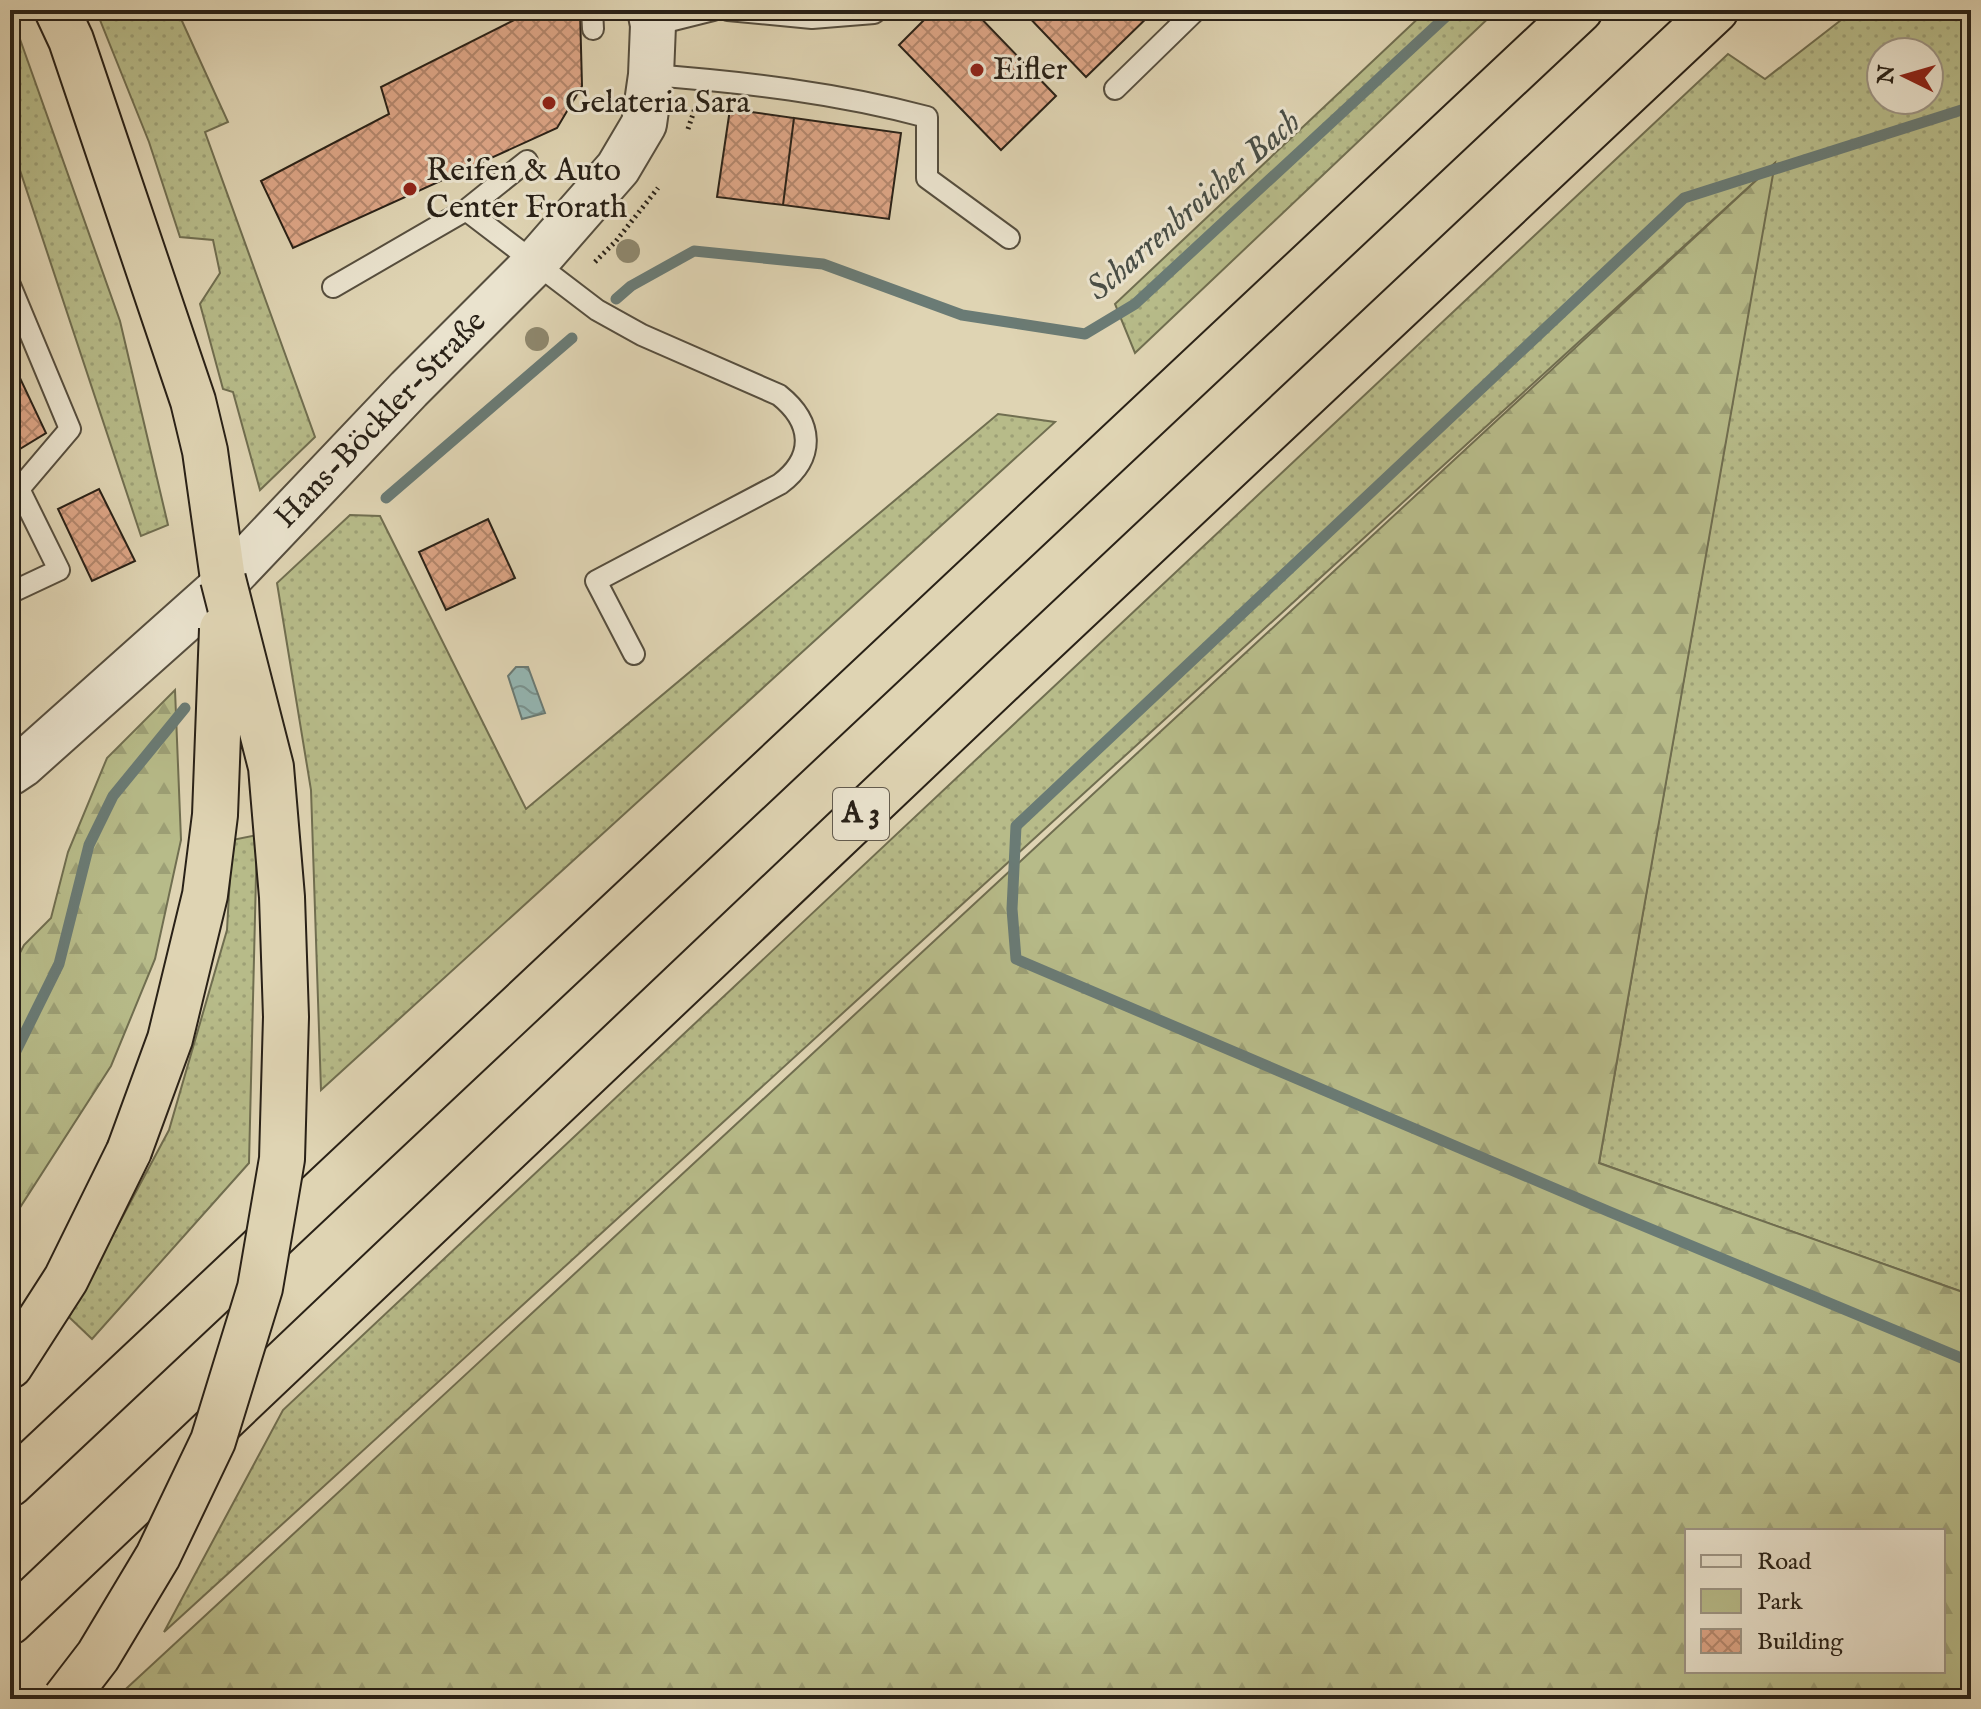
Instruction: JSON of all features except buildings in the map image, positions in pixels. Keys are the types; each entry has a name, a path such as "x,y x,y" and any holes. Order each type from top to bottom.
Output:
{"highway":[{"path":"57,10 71,40 193,401 205,451 223,579 271,767 284,942 286,1017 282,1159 260,1288 213,1441 158,1556 98,1656 65,1699"},
{"path":"10,1484 1580,10"},
{"name":"A 3","path":"10,1622 1005,678 1716,10"},
{"path":"10,1366 66,1279 129,1151 170,1039 205,895 215,815 223,579"}],"street":[{"name":"Hans-Böckler-Straße","path":"10,773 217,591 409,389 535,263 618,168 644,124 651,75 651,17"}],"lane":[{"path":"651,17 713,10"},
{"path":"728,10 781,12 812,18 874,13 878,10"},
{"path":"1115,89 1196,10"},
{"path":"651,75 866,101 927,117 927,178 1009,238"},
{"path":"333,287 466,210 527,161"},
{"path":"466,210 597,310 642,335 779,395 794,407 803,423 806,442 802,462 780,484 596,581 634,654"},
{"path":"10,285 70,429 15,491 59,570 10,593"}],"green space":[{"path":"96,10 177,10 228,122 205,132 315,437 260,490 233,392 223,389 200,304 220,273 213,240 180,237 149,142"},
{"path":"1427,10 1497,10 1135,353 1115,304"},
{"path":"1854,10 1971,10 1971,1295 1599,1163 1774,164 164,1632 283,1410 1728,54 1765,79"},
{"path":"10,11 120,321 168,525 141,536 10,140"},
{"path":"1775,163 1599,1163 1971,1295 1971,1699 115,1699"},
{"path":"998,414 1055,422 321,1090 311,790 277,583 350,515 380,516 526,809"},
{"path":"175,690 181,840 155,959 111,1066 10,1223 10,972 24,945 51,918 68,852 107,758"},
{"path":"257,835 249,1163 92,1339 69,1317 169,1130 227,930 232,840"}],"water":[{"path":"516,667 528,667 545,713 522,719 508,676"}],"waterway":[{"name":"Scharrenbroicher Bach","path":"616,299 631,286 694,251 823,264 962,315 1085,334 1135,304 1453,10"},
{"path":"1971,107 1684,198 1016,826 1012,909 1016,959 1971,1362"},
{"name":"Scharrenbroicher Bach","path":"386,498 572,338"},
{"name":"Scharrenbroicher Bach","path":"10,1063 59,964 89,845 113,796 185,708"}],"place":[{"name":"Eifler","path":"977,70"},
{"name":"Gelateria Sara","path":"549,103"},
{"name":"Reifen & Auto Center Frorath","path":"410,189"}]}
